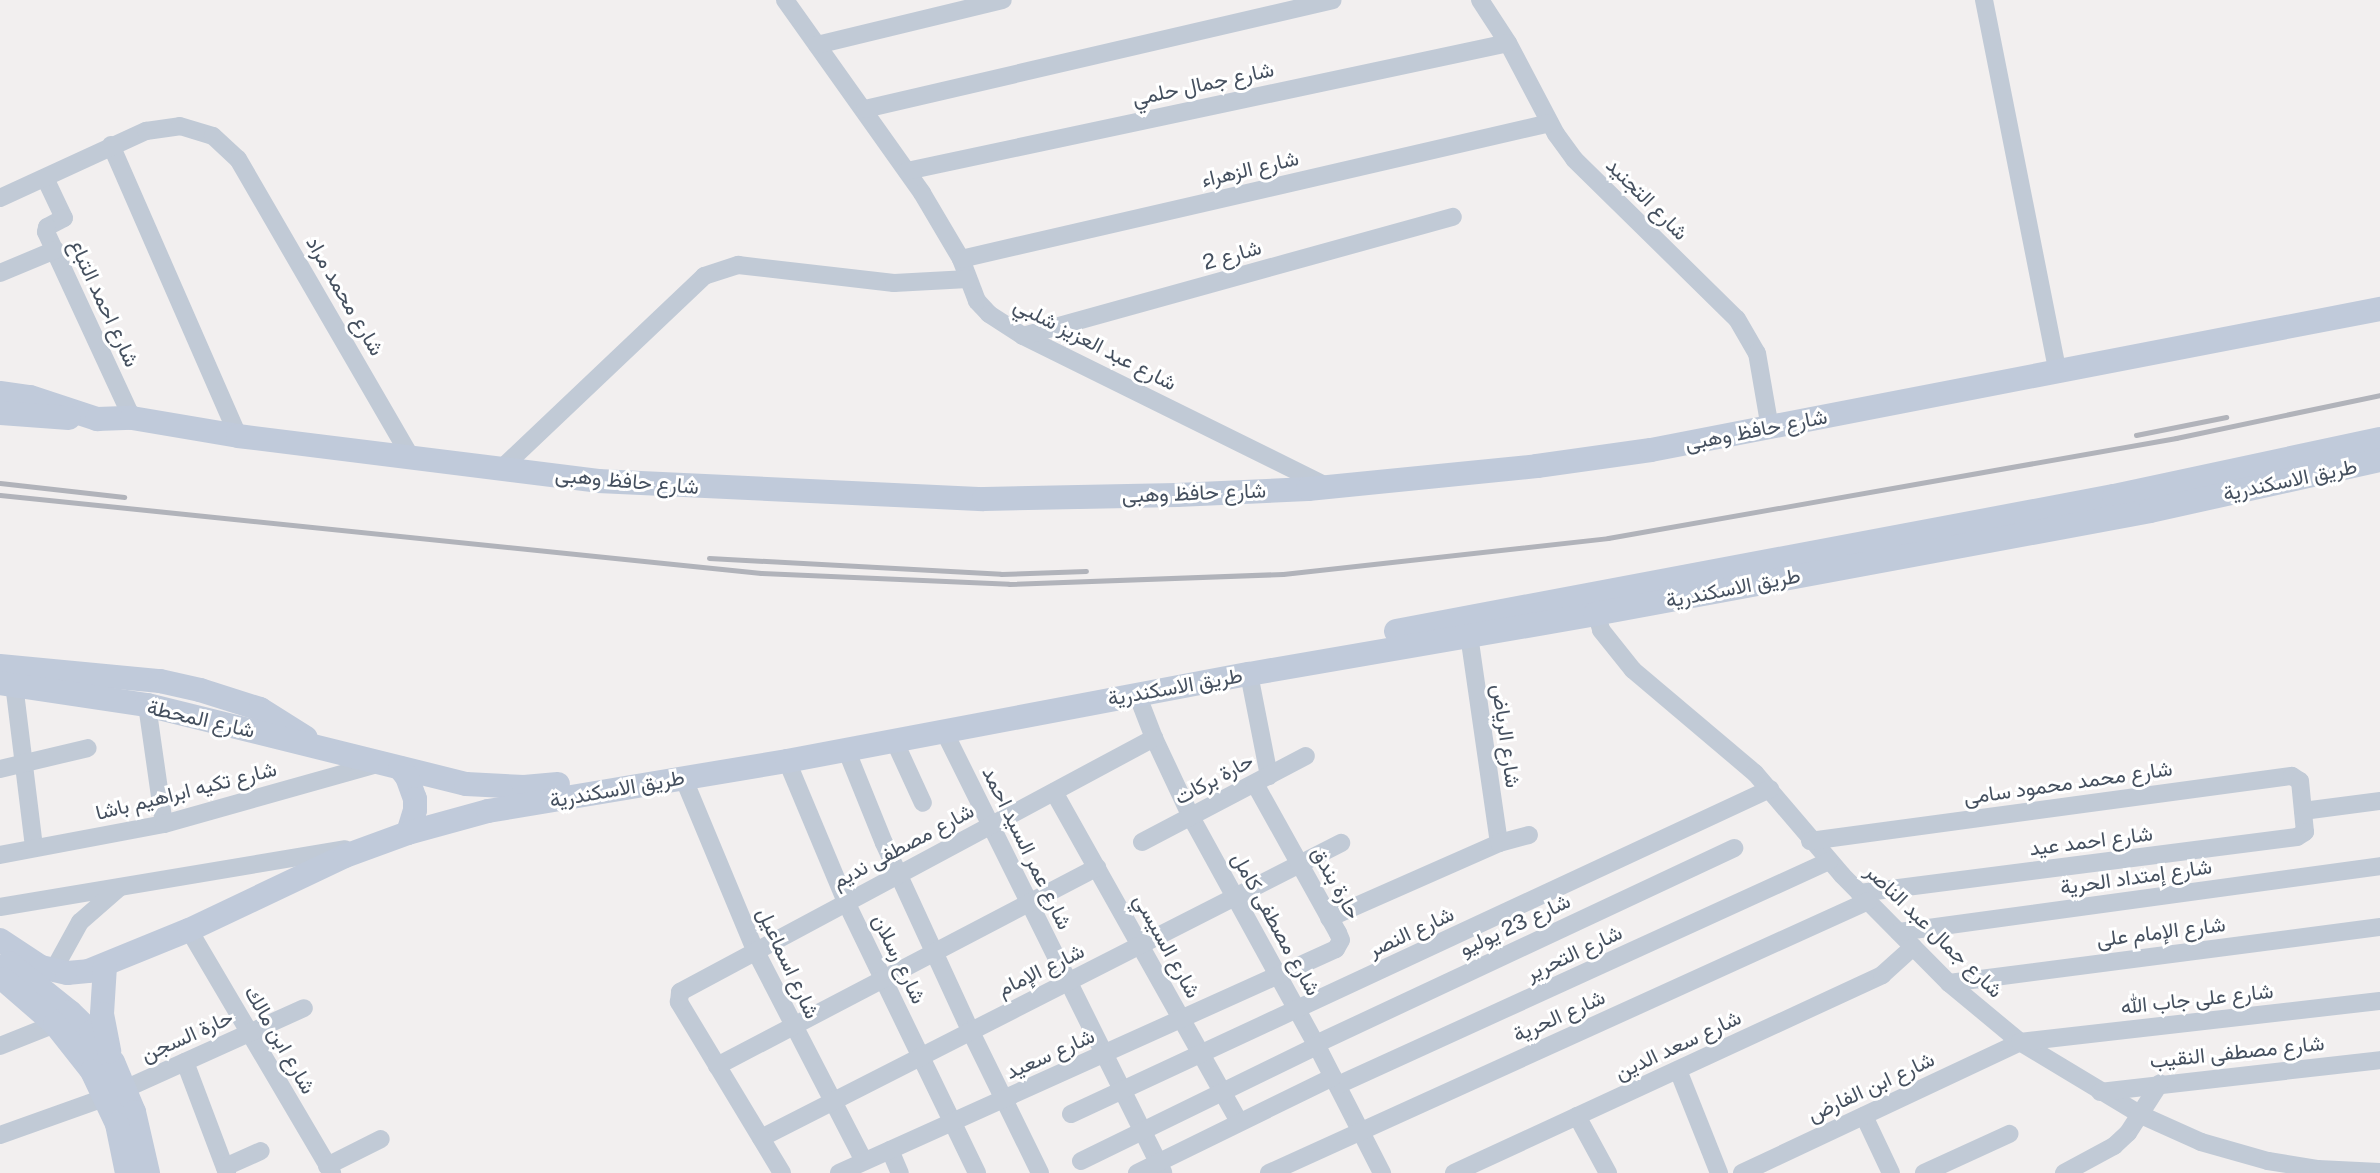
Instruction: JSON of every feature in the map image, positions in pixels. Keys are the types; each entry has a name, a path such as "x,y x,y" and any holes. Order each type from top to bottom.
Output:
{"main road":[{"name":"شارع حافظ وهبى","path":"0,393 30,397 97,419 132,418 238,436 598,481 957,498 1177,495 1329,487 1537,466 1770,428 2380,309"},
{"path":"0,413 43,418 97,419"},
{"name":"طريق الاسكندرية","path":"2295,468 2380,439"},
{"name":"طريق الاسكندرية","path":"391,766 466,784 524,787 553,785 2136,513 2262,475 2295,468 2380,460"},
{"name":"طريق الاسكندرية","path":"53,971 67,973 105,966 189,930 318,867 372,845 488,811 787,761 1137,694 1469,635 1594,605"},
{"path":"6,690 160,681 200,690 260,709 298,731 317,747"},
{"name":"شارع المحطة","path":"6,690 147,705 391,766"},
{"path":"391,766 407,777 415,799 415,810 408,833"},
{"path":"0,940 41,967 53,971"},
{"path":"0,957 70,1012 91,1032 113,1062"},
{"path":"105,966 102,1014 113,1062 117,1124 127,1173"},
{"path":"4,986 55,1024 117,1093 148,1173"}],"street":[{"name":"شارع عبد العزيز شلبي","path":"785,0 907,171 961,259 978,301 989,314 1023,336 1329,487"},
{"path":"817,45 1003,0"},
{"path":"865,109 1332,0"},
{"name":"شارع التجنيد","path":"1480,0 1508,43 1550,123 1588,173 1737,319 1756,353 1770,428"},
{"path":"1984,0 2058,373"},
{"name":"شارع جمال حلمي","path":"907,171 1508,43"},
{"name":"شارع الزهراء","path":"961,259 1550,123"},
{"name":"شارع محمد مراد","path":"0,198 146,131 180,126 213,136 239,159 411,457"},
{"path":"111,145 238,436"},
{"name":"شارع احمد التباع","path":"46,178 64,218 46,229 132,418"},
{"name":"شارع 2","path":"1023,336 1453,217"},
{"path":"0,273 55,250"},
{"path":"502,468 704,276 738,265 894,283 968,279"},
{"name":"شارع جمال عبد الناصر","path":"1594,605 1614,650 1633,670 1755,773 1810,841 1913,947 1949,983 2020,1042 2141,1115 2201,1142 2276,1162 2318,1169 2380,1172"},
{"name":"شارع الرياض","path":"1469,635 1499,843"},
{"name":"حارة بندق","path":"1249,674 1262,780 1300,865 1341,940 1336,949 1279,975"},
{"path":"6,690 24,763 34,848"},
{"name":"شارع مصطفى كامل","path":"1137,694 1154,738 1191,817 1317,1045 1382,1173"},
{"path":"147,705 164,824"},
{"name":"شارع عمر السيد احمد","path":"944,731 989,827 1160,1168"},
{"name":"شارع مصطفى نديم","path":"718,1066 678,998 681,992 1154,738"},
{"path":"894,740 923,803"},
{"path":"0,769 88,748"},
{"path":"846,750 934,952 1040,1173"},
{"name":"حارة بركات","path":"1142,842 1306,757"},
{"name":"شارع رسلان","path":"787,761 846,902 977,1173"},
{"name":"شارع تكيه ابراهيم باشا","path":"0,855 164,824 391,766"},
{"name":"شارع محمد محمود سامى","path":"1810,841 2292,776 2300,781 2303,811"},
{"name":"شارع اسماعيل","path":"683,777 755,950 791,1025 864,1161"},
{"name":"شارع النصر","path":"1071,1114 1770,789"},
{"name":"شارع السيسي","path":"1054,792 1239,1122"},
{"path":"2303,811 2380,801"},
{"name":"شارع احمد عيد","path":"1864,897 2297,837 2305,832 2303,811"},
{"path":"1329,918 1499,843 1529,835"},
{"name":"شارع الإمام","path":"761,1138 1341,843"},
{"path":"0,906 372,845"},
{"name":"شارع 23 يوليو","path":"1080,1161 1317,1045 1734,848"},
{"name":"شارع التحرير","path":"1137,1173 1160,1168 1239,1122 1829,861"},
{"name":"شارع إمتداد الحرية","path":"1899,932 2380,866"},
{"path":"782,1173 718,1066 791,1025 1097,867"},
{"path":"53,971 80,922 123,885"},
{"name":"شارع الحرية","path":"1269,1173 1864,897"},
{"name":"شارع الإمام على","path":"1949,983 2380,927"},
{"name":"شارع ابن مالك","path":"189,930 330,1169"},
{"name":"شارع سعد الدين","path":"1454,1173 1882,975 1913,947"},
{"name":"شارع سعيد","path":"840,1173 1279,975"},
{"name":"شارع على جاب الله","path":"2020,1042 2380,1002"},
{"name":"حارة السجن","path":"0,1135 117,1093 304,1008"},
{"path":"0,1046 55,1024"},
{"name":"شارع ابن الفارض","path":"1747,1172 2020,1042"},
{"name":"شارع مصطفى النقيب","path":"2100,1092 2160,1083 2380,1060"},
{"path":"185,1062 226,1170 261,1151"},
{"path":"1678,1070 1719,1173"},
{"path":"2064,1173 2114,1146 2141,1115 2160,1083"},
{"path":"1577,1116 1608,1173"},
{"path":"1864,1116 1891,1173"},
{"path":"1924,1173 2009,1134"},
{"path":"330,1169 381,1139"},
{"path":"890,1150 900,1173"},
{"path":"2261,1173 2276,1162"}],"railway":[{"path":"0,495 761,573 1009,584 1283,574 1608,538 2176,438 2380,395"},
{"path":"2136,435 2226,417"},
{"path":"0,483 124,497"},
{"path":"709,558 1001,574 1086,571"}]}
